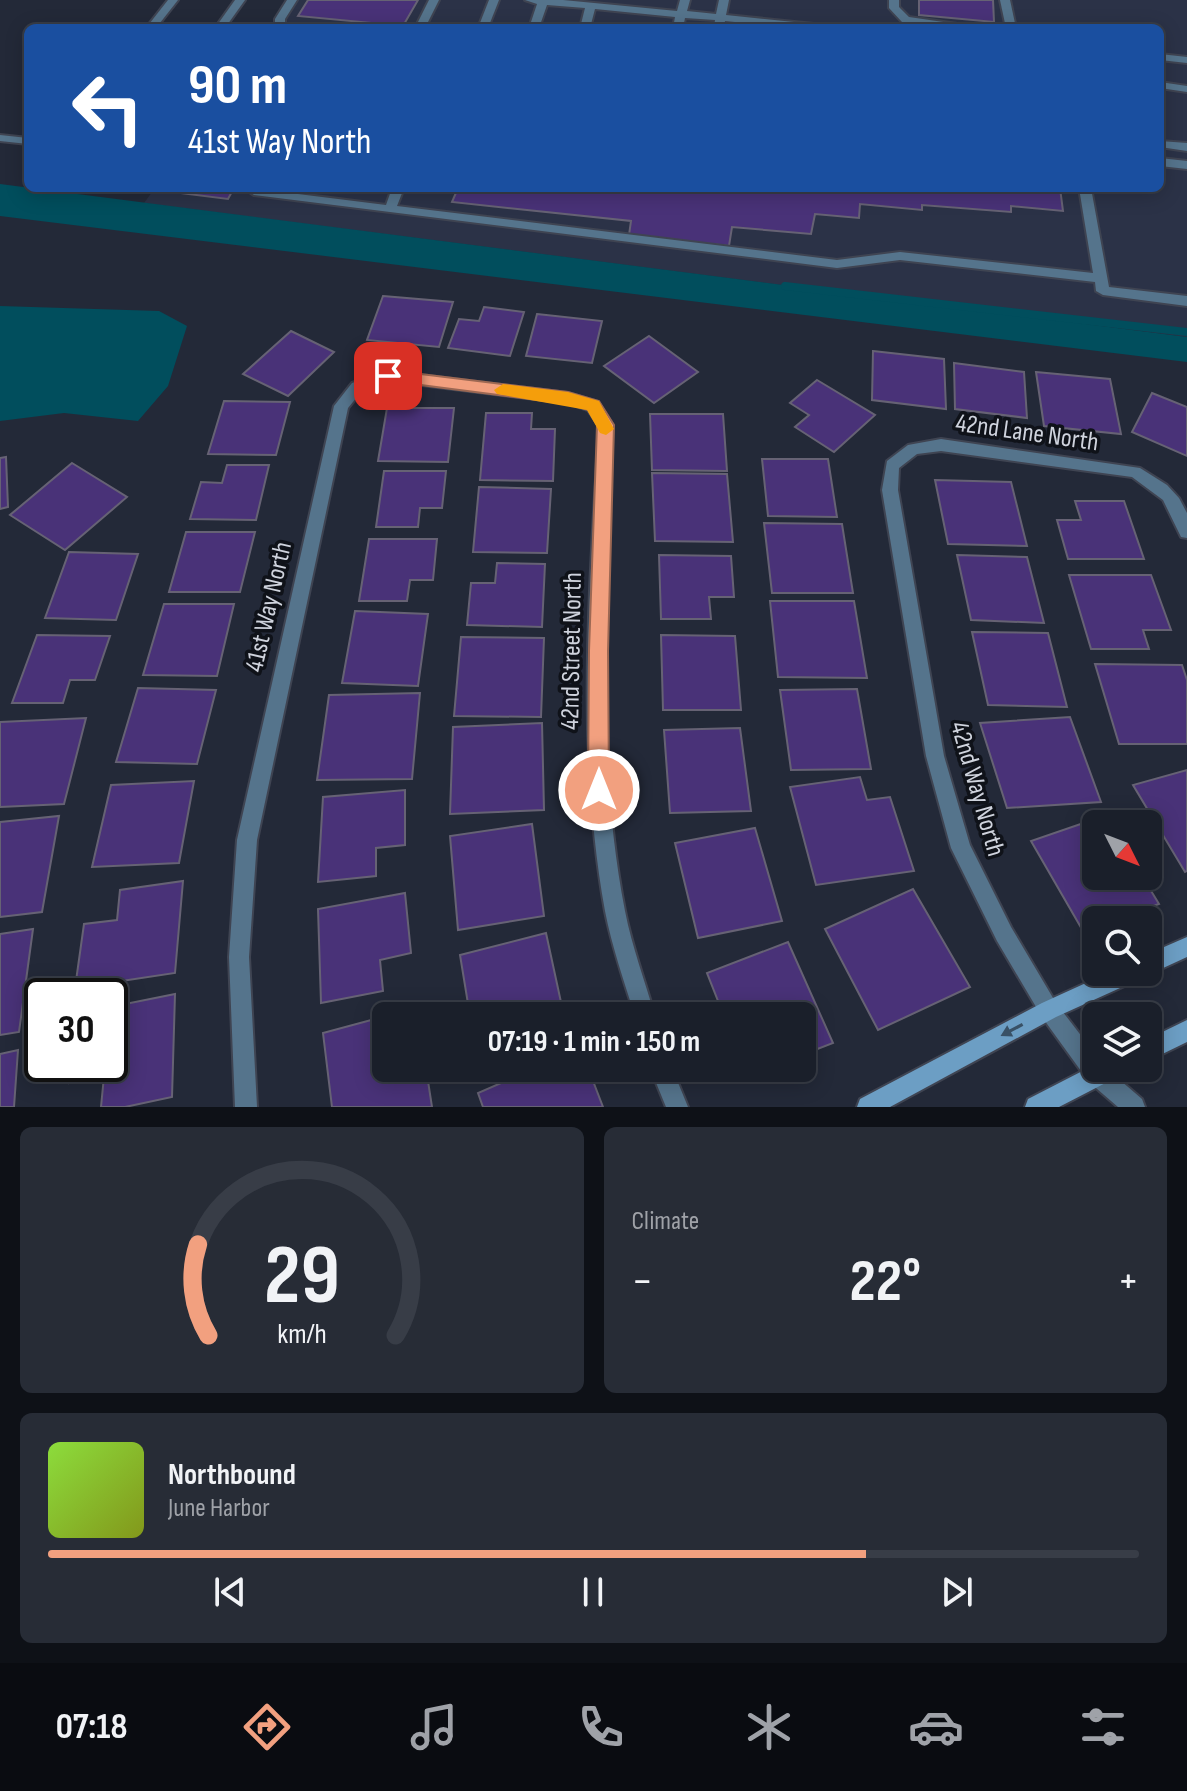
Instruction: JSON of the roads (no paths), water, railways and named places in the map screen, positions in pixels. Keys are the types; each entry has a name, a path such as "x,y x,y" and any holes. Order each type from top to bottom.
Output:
{"street":[{"path":"154,24 173,0"},
{"path":"223,24 240,0"},
{"path":"280,24 292,0"},
{"path":"422,24 434,0"},
{"path":"485,24 494,0"},
{"path":"530,0 681,14 720,22 768,24"},
{"path":"679,24 685,0"},
{"path":"720,22 724,0"},
{"path":"894,0 894,8 906,20 935,24"},
{"path":"1005,0 1010,24"},
{"path":"535,24 543,1"},
{"path":"586,24 591,6"},
{"path":"1164,57 1187,60"},
{"path":"1164,86 1187,89"},
{"path":"0,138 24,141"},
{"path":"1164,144 1187,147"},
{"path":"1164,162 1187,165"},
{"path":"261,192 837,264 900,256 1101,278"},
{"path":"333,202 338,192"},
{"path":"390,209 396,192"},
{"path":"1086,192 1103,291 1187,301"},
{"name":"41st Way North","path":"246,1107 239,957 247,840 341,406 357,387 388,376 568,398 593,406 606,425"},
{"name":"42nd Street North","path":"606,425 598,651 599,790 615,912 641,1002"},
{"name":"42nd Lane North","path":"913,449 941,445 1135,472 1162,486 1178,508 1187,532"},
{"name":"42nd Way North","path":"913,449 892,465 890,490 935,756 961,848 1004,934 1049,1010 1082,1047"},
{"path":"1162,959 1187,947"},
{"path":"868,1107 1049,1010 1102,986"},
{"path":"1162,1043 1187,1031"},
{"path":"667,1082 677,1107"},
{"path":"1036,1107 1083,1082"},
{"name":"42nd Way North","path":"1113,1082 1134,1107"}],"waterway":[{"path":"785,286 1187,332"}]}
